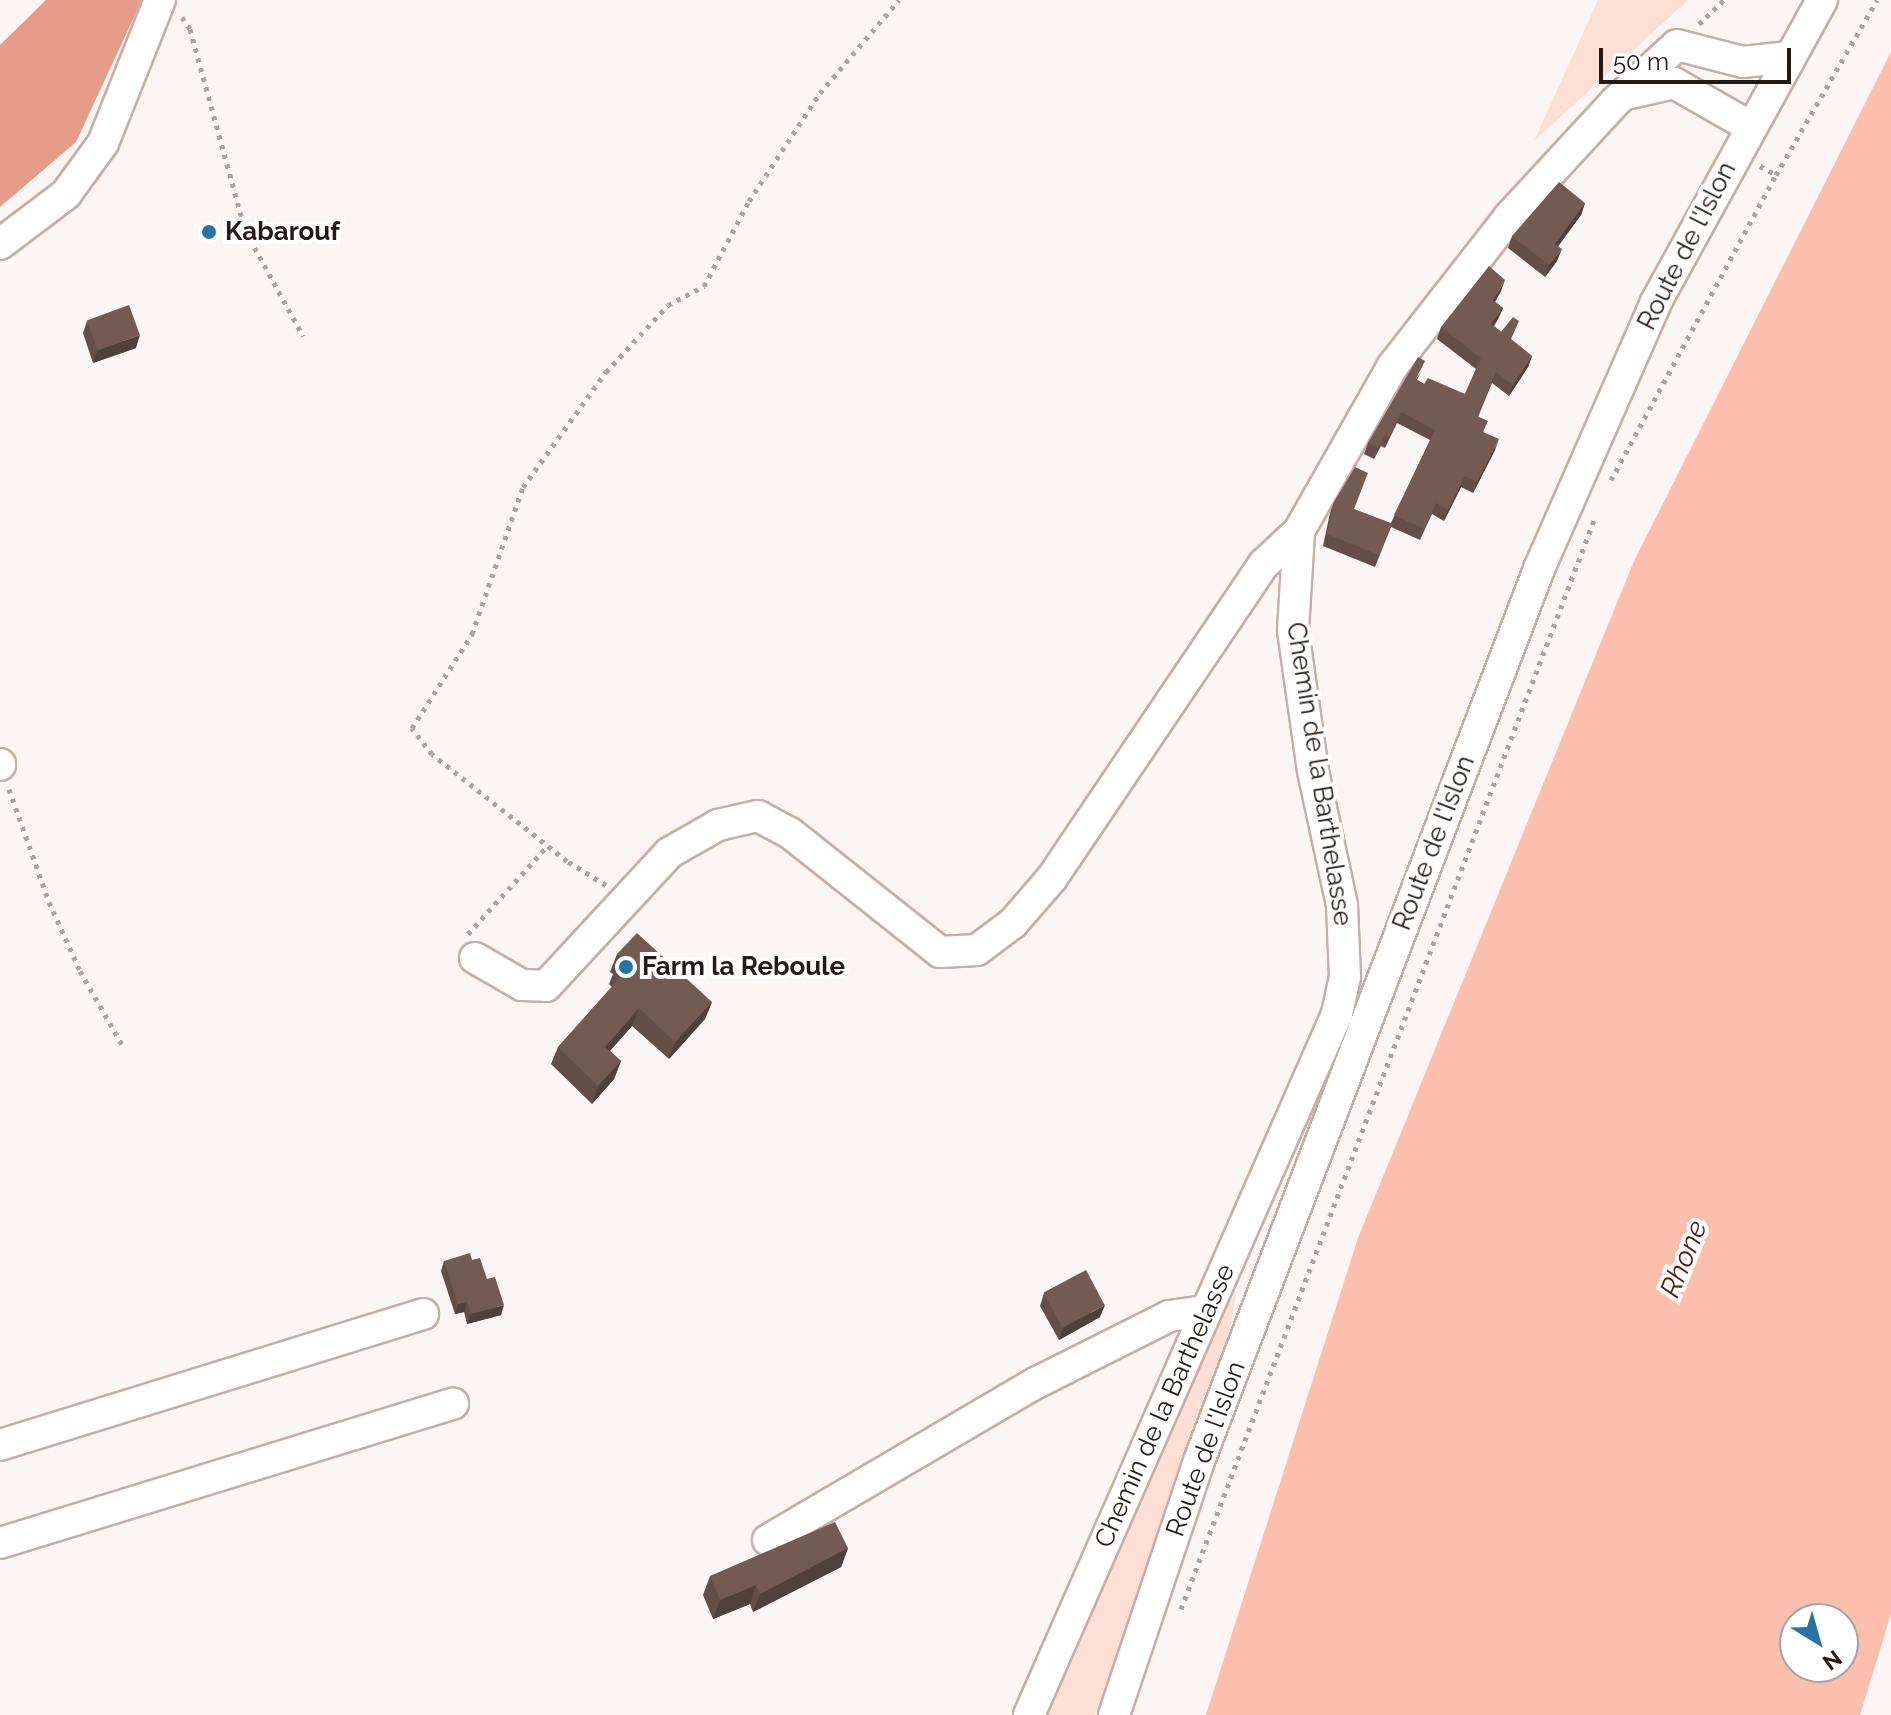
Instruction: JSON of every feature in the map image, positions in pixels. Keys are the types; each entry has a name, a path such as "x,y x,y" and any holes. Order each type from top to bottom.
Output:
{"street":[{"name":"Route de l'Islon","path":"1114,1715 1199,1461 1539,569 1656,302 1749,126 1822,0"},
{"path":"0,244 66,194 103,143 168,5"},
{"name":"Chemin de la Barthelasse","path":"1029,1715 1337,1014 1345,977 1342,905 1313,771 1293,630 1299,531 1392,367 1509,217 1615,102 1677,45 1743,62 1789,57"},
{"path":"1615,102 1654,84 1674,83 1749,126"},
{"path":"475,958 522,985 546,986 669,853 718,825 758,816 790,833 940,952 977,950 1013,923 1052,878 1264,564 1299,531"},
{"path":"768,1540 1036,1383 1169,1316 1206,1311"},
{"path":"0,1445 423,1314"},
{"path":"0,1543 453,1404"}],"path":[{"path":"628,896 548,845 432,754 412,728 472,634 523,487 606,372 668,305 704,286 749,201 820,93 899,0"},
{"path":"1605,491 1776,175 1877,0"},
{"path":"168,5 190,29 245,230 303,336"},
{"path":"1735,153 1776,175"},
{"path":"1177,1620 1599,506"},
{"path":"0,765 49,902 80,971 124,1048"},
{"path":"475,958 468,933 548,845"}],"shaded area":[{"path":"46,0 142,0 76,142 0,207 0,45"},
{"path":"1598,0 1688,0 1534,141"},
{"path":"1236,1293 1229,1336 1095,1715 1042,1715 1209,1332"}],"water":[{"name":"Rhone","path":"1891,52 1891,1614 1860,1715 1206,1715 1358,1238 1634,561"}],"building":[{"path":"1559,182 1585,203 1555,244 1562,249 1549,265 1512,236"},
{"path":"1489,266 1505,280 1493,300 1503,308 1491,324 1501,332 1513,317 1519,321 1511,339 1532,356 1513,385 1496,372 1477,416 1488,421 1483,432 1499,439 1477,482 1465,476 1448,510 1436,503 1424,529 1394,515 1435,430 1401,412 1389,437 1385,435 1378,448 1368,443 1418,357 1425,361 1416,379 1424,384 1428,378 1465,394 1481,358 1441,327"},
{"path":"129,305 140,335 98,350 87,320"},
{"path":"1355,467 1368,473 1354,509 1392,524 1379,555 1327,534 1334,502"},
{"path":"637,933 712,1002 675,1042 639,1008 605,1047 621,1061 598,1086 558,1047 623,974 615,967 622,959 617,954"},
{"path":"470,1253 472,1260 480,1258 487,1279 495,1277 504,1305 471,1314 467,1302 458,1304 444,1261"},
{"path":"1086,1270 1105,1305 1062,1328 1044,1293"},
{"path":"835,1522 848,1548 760,1594 756,1585 720,1600 710,1576"}],"place":[{"name":"Kabarouf","path":"209,232"},
{"name":"Farm la Reboule","path":"626,967"}]}
